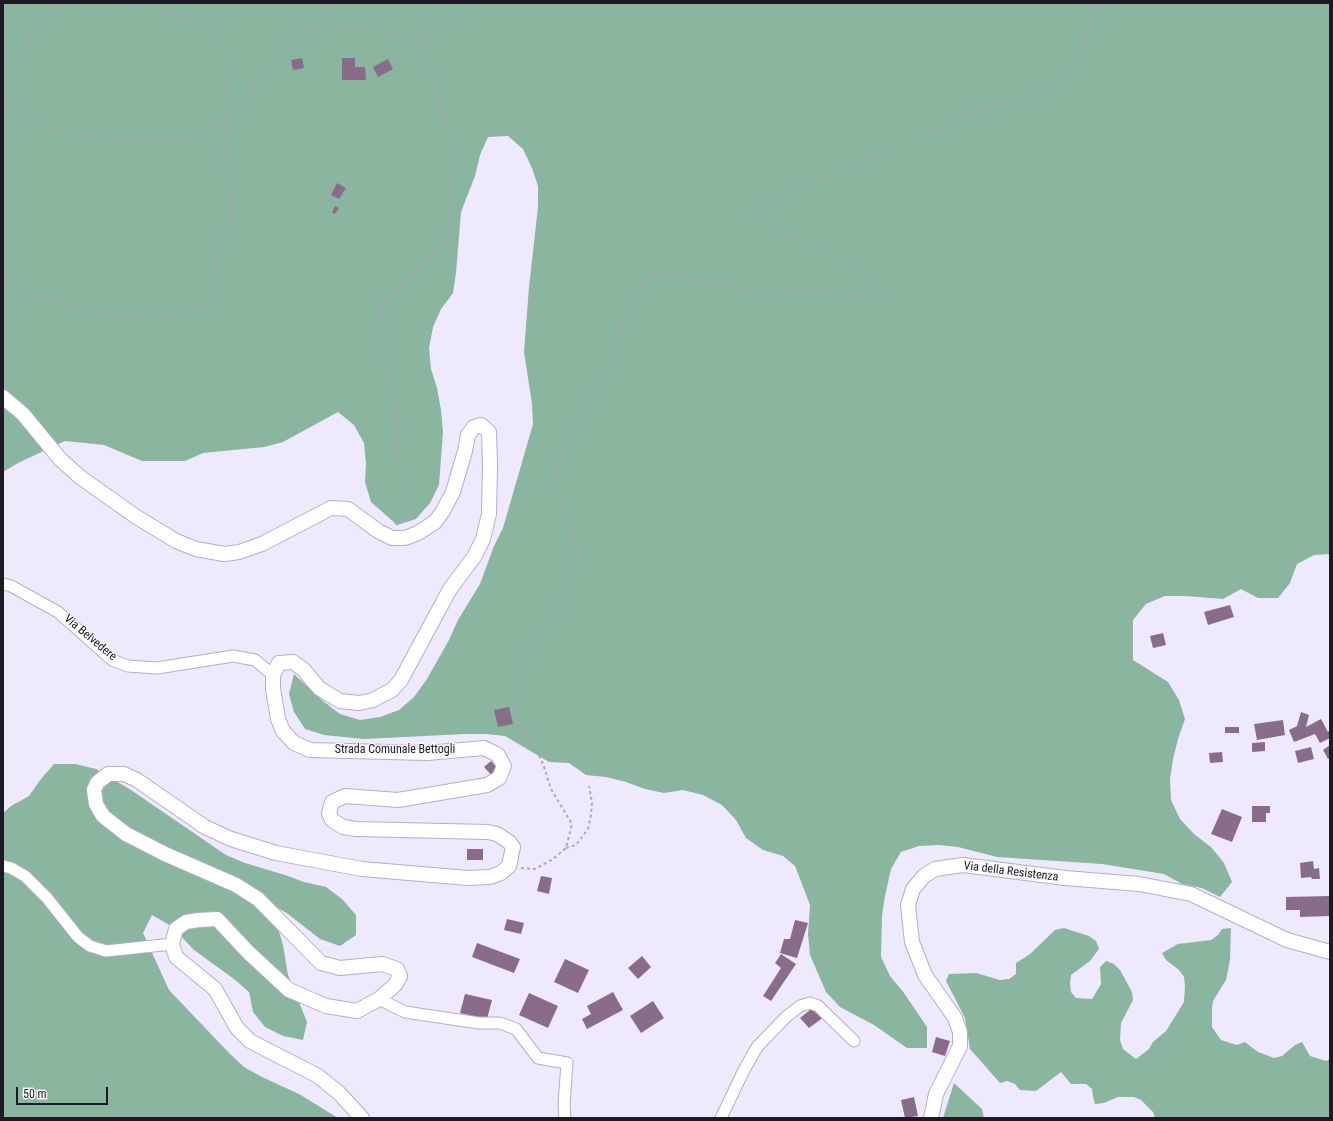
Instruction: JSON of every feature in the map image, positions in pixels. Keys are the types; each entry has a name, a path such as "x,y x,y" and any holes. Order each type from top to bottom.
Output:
{"street":[{"path":"3,397 23,414 60,459 80,477 135,516 176,541 196,549 224,554 239,552 262,544 331,508 348,509 378,531 392,538 405,538 418,534 435,522 443,511 453,492 468,435 474,427 481,425 489,432 490,465 488,514 483,539 474,557 450,589 401,680 392,690 374,700 359,703 340,701 319,688 303,669 293,662 279,663 273,675"},
{"name":"Via Belvedere","path":"3,584 11,586 58,612 112,660 128,666 157,668 233,656 255,660 273,675"},
{"name":"Strada Comunale Bettogli","path":"273,675 273,689 278,719 283,731 294,743 310,750 426,753 484,748 498,755 504,766 499,778 487,785 398,800 345,796 332,802 328,813 332,820 343,827 356,829 488,832 497,834 509,842 512,847 509,866"},
{"path":"362,1118 339,1093 318,1076 250,1041 237,1028 215,989 176,957 172,944 176,929 186,922 217,919 249,953 289,990 326,1006 357,1011 379,999 391,988 400,976 397,969 382,964 340,968 321,963 258,899 236,885 165,854 126,834 103,816 96,804 94,790 97,783 108,774 124,774 137,780 205,827 231,840 276,853 362,869 468,878 490,877 501,874 509,866"},
{"name":"Via della Resistenza","path":"931,1118 936,1094 960,1046 960,1032 954,1018 925,975 912,942 908,905 913,889 924,876 935,869 963,865 1064,878 1139,884 1191,894 1287,940 1330,952"},
{"path":"3,866 11,868 25,876 47,898 78,937 90,946 106,951 172,944"},
{"path":"379,999 405,1012 479,1024 500,1022 516,1029 538,1058 567,1063 564,1105 565,1118"},
{"path":"721,1118 757,1046 786,1017 800,1006 810,1003 818,1006 854,1041"}],"path":[{"path":"3,55 21,53 39,26 55,9 57,3"},
{"path":"127,3 133,5 149,3"},
{"path":"3,275 29,295 126,317 168,320 212,301 216,253 233,219 228,175 224,160 228,120 225,99 232,56 229,46 213,32 210,23 206,21 193,21 172,14 164,10 160,3"},
{"path":"329,3 334,28"},
{"path":"405,538 393,529 398,522 407,521 413,506 408,500 421,479 420,477 414,478 408,475 407,468 398,461 398,439 396,429 400,420 385,372 383,312 386,299 406,284 423,263 450,237 449,215 455,161 452,136 434,87 430,65 423,50 421,25 423,3"},
{"path":"3,103 25,116 48,126 93,138 165,143 181,141 211,129 231,118 245,101 279,49 290,38 303,32 322,27 364,29 413,40 435,34 473,3"},
{"path":"1063,3 1072,3"},
{"path":"566,848 572,824 551,789 532,741 516,720 516,690 520,673 528,652 566,600 574,575 577,548 561,495 553,484 556,469 572,442 575,426 603,367 616,354 628,314 636,294 645,281 656,274 668,272 708,283 761,292 815,290 872,300 884,294 870,280 786,235 745,217 748,202 842,170 883,154 975,112 1018,101 1037,91 1058,74 1083,45 1093,24 1092,3"},
{"path":"509,866 535,869 553,859 566,848 576,844 588,829 592,803 589,786"}],"green space":[{"path":"3,3 1330,3 1330,554 1314,555 1297,564 1290,583 1278,598 1258,598 1241,589 1223,599 1165,596 1146,604 1133,620 1133,660 1168,682 1179,700 1185,719 1173,759 1170,779 1171,800 1180,819 1194,834 1211,847 1224,863 1232,882 1220,897 1202,888 1182,884 1164,874 1102,864 997,857 958,847 939,845 919,846 901,852 891,869 885,896 882,916 881,957 890,976 904,993 927,1027 927,1048 907,1048 874,1025 840,1007 826,992 810,955 808,934 810,905 795,866 783,856 763,850 746,838 736,820 722,805 703,795 683,790 664,793 606,777 586,775 569,763 549,762 505,736 465,734 364,739 324,735 305,729 294,712 289,694 294,674 323,701 340,714 360,720 380,717 399,710 414,697 427,679 449,640 458,620 480,584 494,546 503,528 533,424 532,404 524,352 529,287 538,207 538,186 532,168 523,149 508,136 488,137 480,155 475,176 461,212 453,293 441,309 433,327 429,348 431,369 437,388 441,410 443,432 439,485 430,503 416,519 397,525 371,502 365,482 366,463 364,443 354,425 338,412 283,442 264,447 203,453 185,461 142,461 104,445 65,441 18,463 3,472"},
{"path":"54,764 75,764 96,769 131,790 226,855 245,863 304,882 326,887 342,899 356,915 356,935 340,946 320,939 288,914 271,904 283,945 288,975 307,1022 303,1040 283,1036 265,1027 253,1012 249,992 234,979 194,950 171,926 152,915 143,933 169,990 229,1053 244,1067 299,1094 338,1118 3,1118 3,813 11,806 29,796"},
{"path":"1064,928 1089,936 1096,941 1099,949 1090,961 1071,975 1071,992 1076,998 1092,999 1101,984 1100,967 1106,961 1114,964 1120,970 1132,992 1133,1000 1121,1023 1120,1040 1123,1049 1136,1059 1149,1049 1153,1042 1166,1031 1184,1002 1184,977 1179,970 1166,960 1162,953 1178,944 1211,940 1218,935 1222,929 1231,928 1230,960 1226,980 1213,1001 1212,1027 1221,1040 1237,1045 1245,1042 1258,1052 1274,1058 1282,1056 1295,1045 1302,1042 1310,1056 1326,1061 1330,1059 1330,1118 1155,1118 1153,1112 1141,1100 1134,1097 1118,1097 1104,1103 1095,1104 1092,1089 1086,1084 1071,1084 1061,1072 1036,1091 1020,1090 1015,1084 1007,1081 1000,1083 970,1049 965,1018 946,981 949,974 976,973 1000,980 1009,979 1016,974 1016,963 1030,954 1055,930"},
{"path":"954,1083 982,1109 984,1118 943,1118"}],"building":[{"path":"302,58 304,68 293,70 291,60"},
{"path":"342,58 355,58 355,67 365,67 366,80 342,80"},
{"path":"388,59 393,69 378,77 373,67"},
{"path":"337,183 346,188 339,199 331,195"},
{"path":"335,206 339,208 335,214 332,212"},
{"path":"1230,605 1234,617 1208,625 1204,612"},
{"path":"1163,633 1166,645 1153,648 1150,636"},
{"path":"509,707 513,724 498,727 494,710"},
{"path":"1301,712 1309,715 1306,727 1321,719 1328,732 1330,730 1330,738 1320,743 1315,734 1294,742 1289,730 1297,726"},
{"path":"1283,720 1285,735 1257,740 1254,724"},
{"path":"1225,727 1239,727 1239,733 1225,733"},
{"path":"1265,742 1265,751 1252,752 1252,743"},
{"path":"1330,745 1330,757 1328,759 1323,750"},
{"path":"1311,747 1314,759 1298,763 1295,751"},
{"path":"1222,752 1223,762 1210,763 1209,753"},
{"path":"491,761 501,772 494,778 484,767"},
{"path":"1252,806 1270,806 1270,813 1266,813 1266,822 1252,822"},
{"path":"1222,809 1242,817 1232,842 1211,834"},
{"path":"467,849 483,849 483,860 467,860"},
{"path":"1313,861 1314,869 1319,868 1320,879 1312,879 1311,877 1301,878 1300,863"},
{"path":"541,876 552,878 549,894 537,891"},
{"path":"1330,896 1330,916 1300,917 1300,910 1286,910 1286,897"},
{"path":"507,919 524,923 521,934 504,930"},
{"path":"795,920 808,923 797,958 780,953 784,939 790,939"},
{"path":"477,943 520,959 514,973 472,957"},
{"path":"781,954 796,964 771,1001 763,996 781,968 775,963"},
{"path":"642,956 651,967 638,979 628,968"},
{"path":"565,959 589,970 578,993 554,982"},
{"path":"613,992 623,1010 587,1029 582,1019 591,1014 587,1006"},
{"path":"529,993 558,1006 548,1028 519,1015"},
{"path":"465,994 492,1000 487,1019 460,1013"},
{"path":"653,1001 664,1018 641,1033 630,1016"},
{"path":"815,1006 824,1017 809,1028 800,1018"},
{"path":"936,1037 950,1041 945,1056 932,1052"},
{"path":"914,1097 918,1116 905,1118 901,1100"}]}
